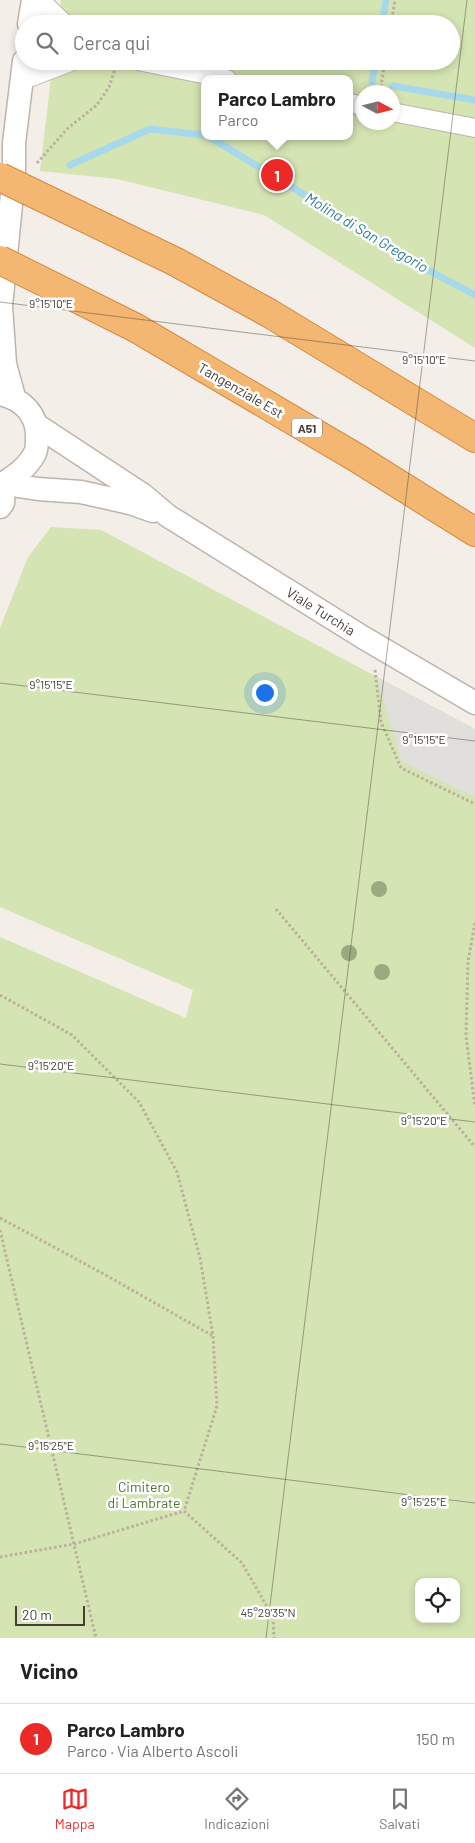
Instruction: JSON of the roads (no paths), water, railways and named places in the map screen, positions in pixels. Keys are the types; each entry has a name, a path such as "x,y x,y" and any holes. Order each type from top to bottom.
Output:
{"highway":[{"path":"0,177 176,262 268,313 475,438"},
{"name":"Tangenziale Est","path":"0,260 136,328 357,458 475,532"}],"street":[{"path":"30,15 32,0"},
{"path":"40,0 56,15"},
{"path":"182,70 207,75"},
{"path":"0,507 3,503 2,483 21,473 36,452 38,426 32,414 7,395 1,306 14,174 14,143 22,71"},
{"path":"400,114 475,128"},
{"path":"0,171 14,143"},
{"name":"Viale Turchia","path":"38,426 143,495 168,516 364,638 475,703"},
{"name":"Viale Turchia","path":"2,483 80,492 130,503 168,516"}],"waterway":[{"path":"384,15 386,0"},
{"path":"372,82 374,70"},
{"path":"400,87 475,100"},
{"name":"Molina di San Gregorio","path":"70,165 150,129 201,135"},
{"name":"Molina di San Gregorio","path":"215,140 426,269 475,295"}],"place":[{"name":"Parco Lambro","path":"277,175"}],"park label":[{"name":"Cimitero di Lambrate","path":"144,1494"}]}
